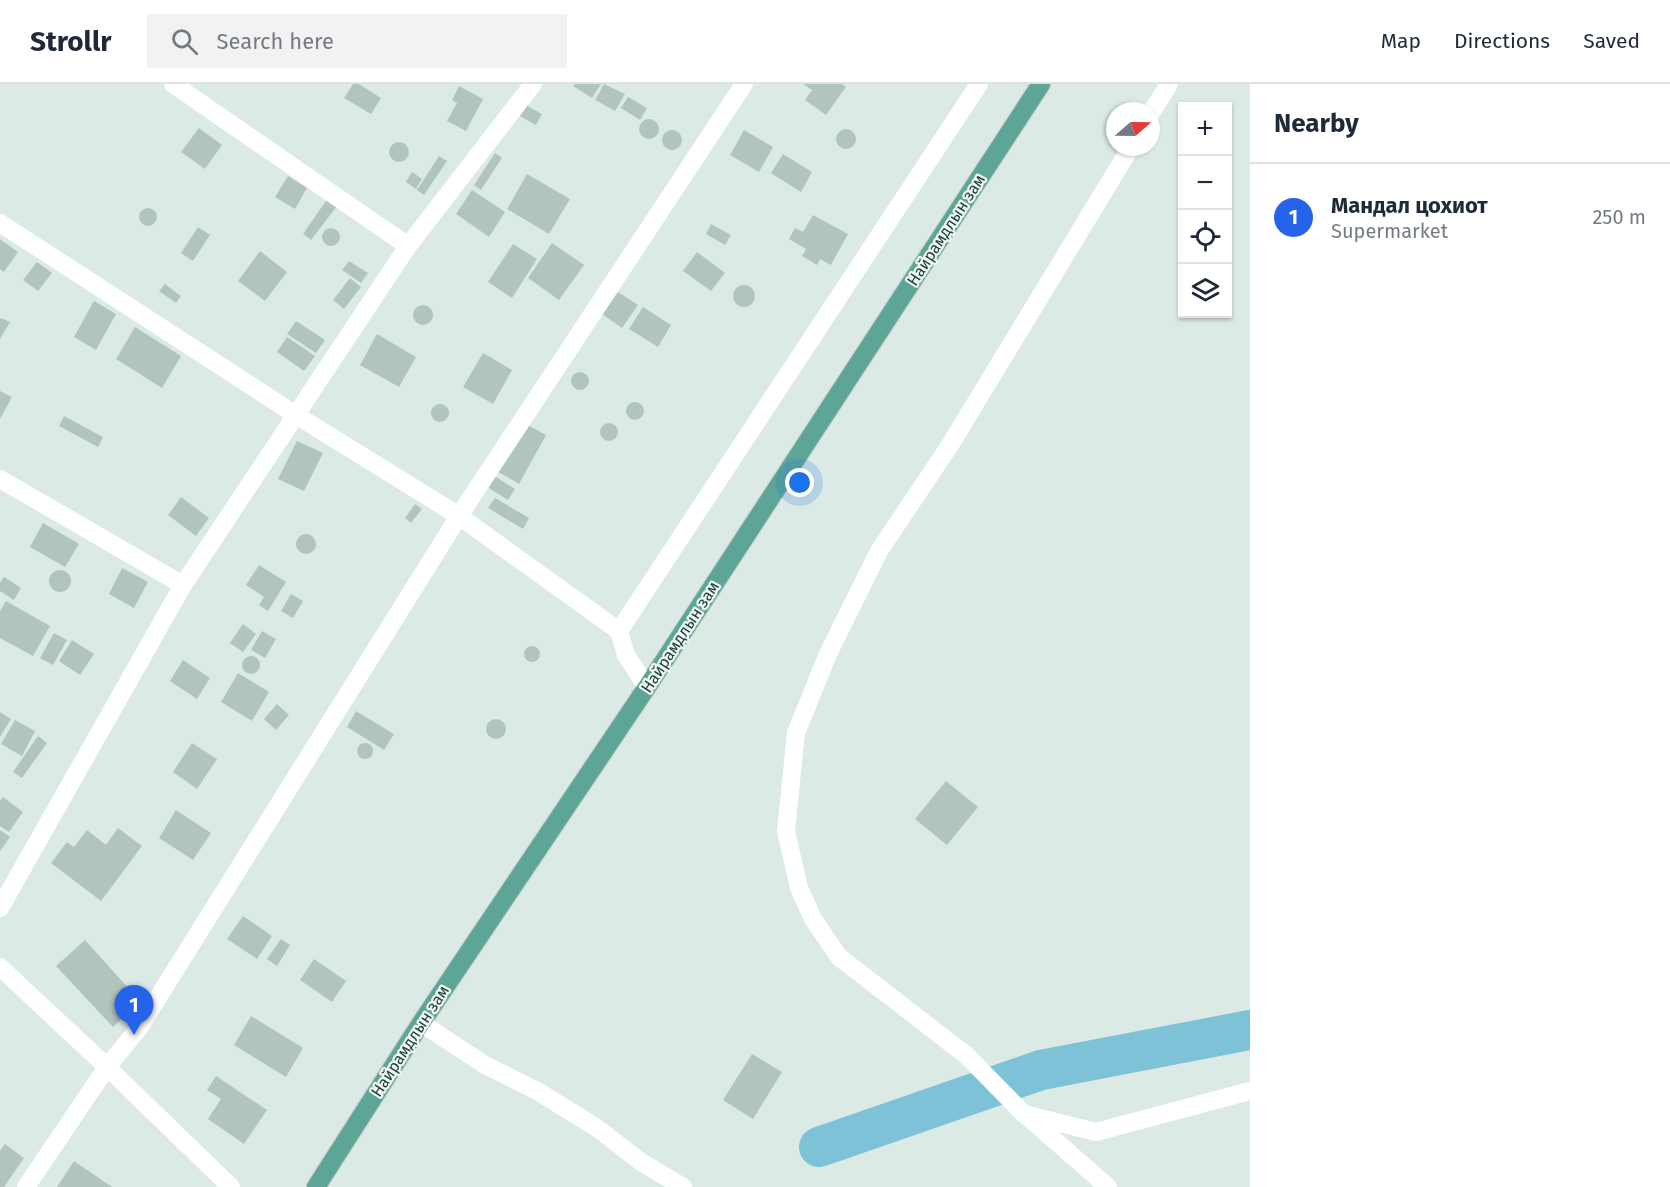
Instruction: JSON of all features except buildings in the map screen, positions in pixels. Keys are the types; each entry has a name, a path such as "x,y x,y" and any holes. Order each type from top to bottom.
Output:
{"main road":[{"name":"Найрамдлын зам","path":"316,1187 421,1023 648,687 1041,84"}],"street":[{"path":"173,84 408,246"},
{"path":"0,908 183,585 408,246 533,84"},
{"path":"26,1187 108,1067 139,1028 459,516 744,84"},
{"path":"619,631 979,84"},
{"path":"1158,102 1169,84"},
{"path":"1108,1187 1023,1113 966,1055 839,957 813,919 799,888 786,831 796,733 828,654 879,551 950,445 1126,156"},
{"path":"0,223 296,415 459,516 619,631 626,655 648,687"},
{"path":"0,479 183,585"},
{"path":"0,967 108,1067 231,1187"},
{"path":"421,1023 485,1065 539,1092 597,1128 641,1162 683,1187"},
{"path":"1023,1113 1096,1132 1250,1090"}],"waterway":[{"path":"819,1147 1041,1070 1250,1030"}],"place":[{"name":"Мандал цохиот","path":"134,1035"}]}
